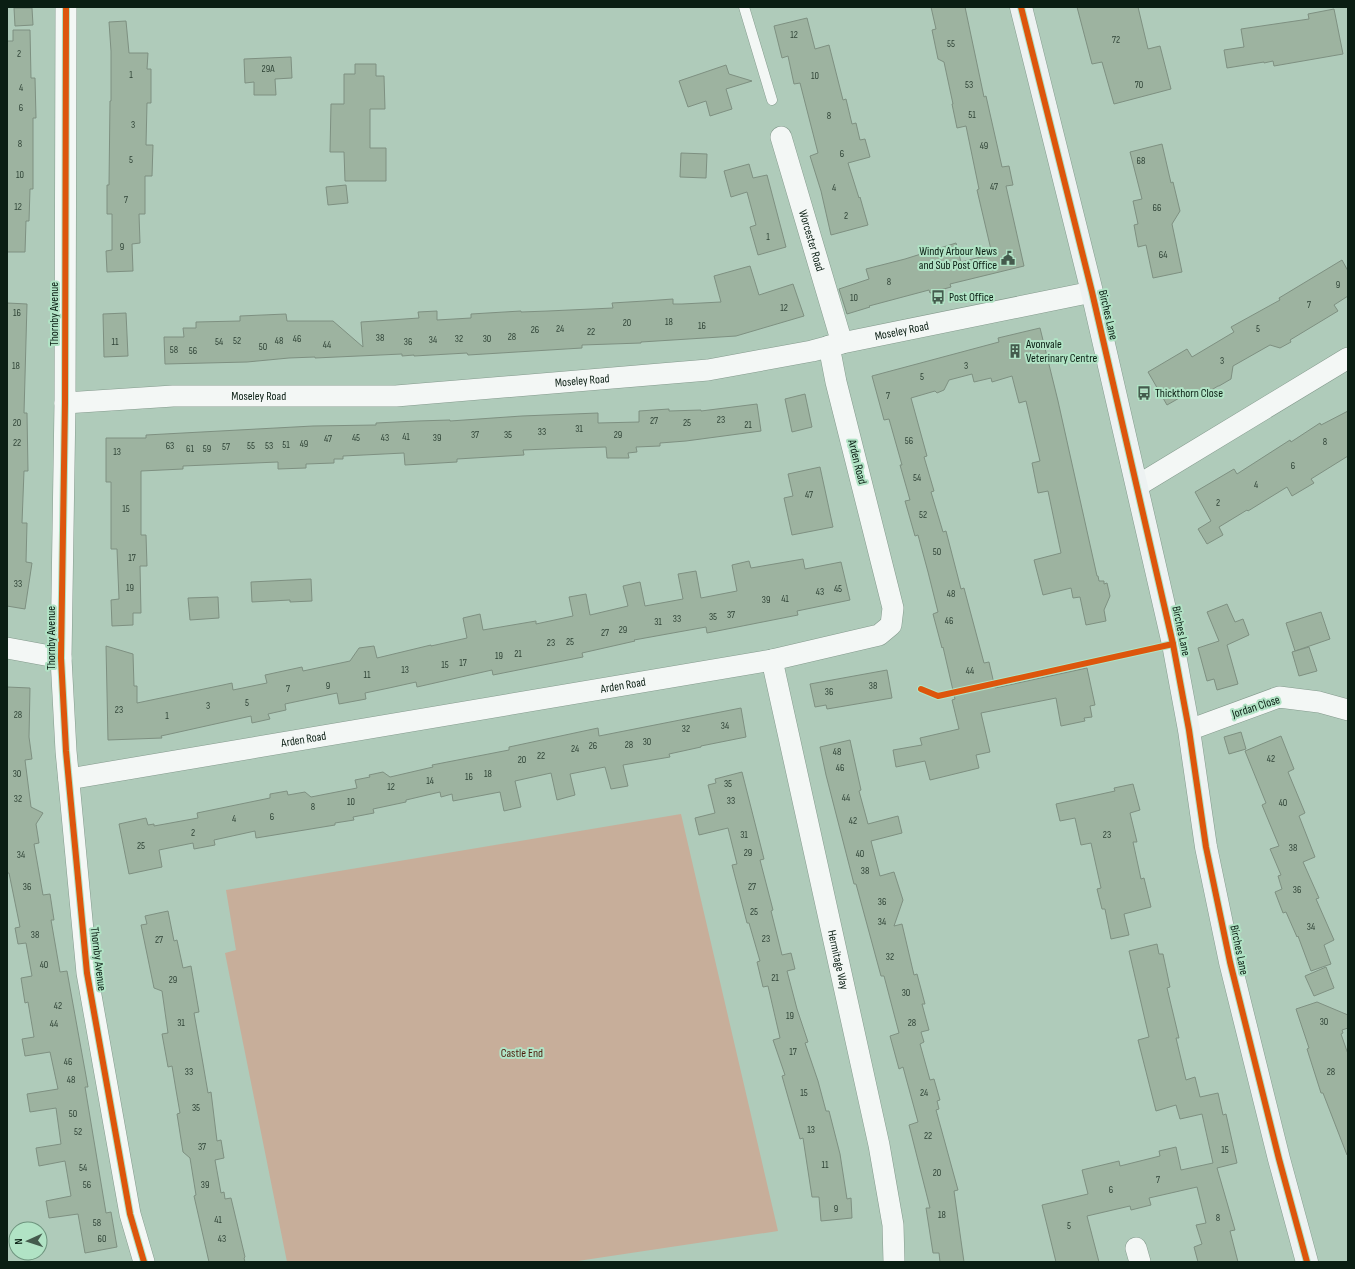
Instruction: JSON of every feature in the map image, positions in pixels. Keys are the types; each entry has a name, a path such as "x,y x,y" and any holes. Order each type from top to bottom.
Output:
{"street":[{"name":"Thornby Avenue","path":"66,7 65,403 61,658 68,779 87,973 130,1214 144,1262"},
{"name":"Birches Lane","path":"1021,7 1092,292 1173,644 1189,730 1206,847 1230,962 1279,1159 1307,1262"},
{"name":"Worcester Road","path":"782,137 836,345"},
{"name":"Moseley Road","path":"65,403 173,396 396,396 708,370 812,351 1092,292"},
{"name":"Arden Road","path":"68,779 772,660 879,635 891,625 893,608 836,382 836,345"},
{"path":"1137,486 1348,358"},
{"path":"7,648 61,658"},
{"name":"Hermitage Way","path":"772,660 879,1145 893,1224 894,1262"},
{"name":"Jordan Close","path":"1189,730 1279,697 1319,702 1348,710"}],"lane":[{"path":"744,7 772,100"}],"green space":[{"name":"Castle End","path":"681,814 778,1231 571,1262 287,1262 225,953 236,950 226,890"}],"building":[{"path":"931,7 965,7 984,97 986,96 1002,167 1009,166 1013,185 1006,186 1024,266 950,284 951,287 930,293 929,290 869,306 870,307 847,314 839,289 869,279 866,269 905,259 956,243 961,262 992,254 977,190 979,189 966,126 957,128 944,62 938,59 932,30 936,29"},
{"path":"1077,7 1138,7 1148,49 1160,46 1171,89 1114,104 1102,62 1092,64"},
{"path":"14,8 32,8 33,25 15,26"},
{"path":"1334,9 1343,54 1274,66 1273,61 1227,68 1224,50 1244,47 1241,29 1309,19 1308,14"},
{"path":"807,18 815,49 829,45 843,100 846,99 852,124 856,123 860,140 865,139 870,157 848,163 868,225 831,235 821,191 810,156 818,153 800,83 794,84 788,56 782,58 774,26"},
{"path":"126,21 129,53 148,53 147,69 151,69 151,103 147,103 146,145 153,145 152,176 145,176 145,214 139,214 140,243 132,244 133,271 107,272 106,251 112,250 112,214 107,214 111,101 111,51 109,22"},
{"path":"13,30 30,30 31,78 35,78 36,118 33,118 33,189 30,189 29,221 26,221 25,252 7,252 7,41 13,41"},
{"path":"291,57 292,78 275,79 276,95 254,95 254,82 245,83 244,59"},
{"path":"355,64 376,64 376,76 384,76 385,109 370,109 370,148 386,148 386,181 345,181 344,152 330,152 331,104 344,104 344,74 355,74"},
{"path":"726,65 729,74 752,81 726,89 732,109 710,116 706,101 688,107 679,81"},
{"path":"1162,144 1171,183 1173,182 1180,211 1172,224 1182,272 1153,278 1146,245 1138,247 1134,225 1138,224 1133,201 1142,199 1130,152"},
{"path":"681,153 707,154 706,178 680,177"},
{"path":"749,164 753,178 767,175 786,247 758,255 750,227 756,225 747,192 731,197 724,171"},
{"path":"346,185 348,203 328,205 326,187"},
{"path":"1342,260 1348,271 1348,296 1334,305 1338,311 1290,340 1291,342 1280,348 1270,345 1233,366 1231,379 1198,398 1188,393 1167,405 1148,372 1187,349 1192,357 1234,332 1231,327 1280,300 1279,298"},
{"path":"750,266 759,295 793,284 804,316 736,336 641,343 582,345 582,348 468,355 467,353 402,356 402,354 289,358 247,362 165,364 164,337 184,337 183,328 196,328 196,322 240,321 240,316 286,314 287,321 333,321 363,347 361,322 419,318 418,312 437,311 437,320 471,318 471,314 613,308 612,303 673,299 673,304 721,302 714,276"},
{"path":"7,303 27,304 24,413 27,413 28,471 24,471 22,523 27,523 26,562 32,563 25,609 7,606"},
{"path":"126,313 128,356 104,357 103,314"},
{"path":"1040,328 1097,576 1099,581 1104,581 1104,584 1107,583 1110,596 1104,610 1106,621 1086,625 1080,597 1073,598 1071,588 1043,595 1034,560 1061,553 1048,491 1038,493 1032,463 1040,461 1026,401 1019,403 1012,376 992,382 991,378 974,382 972,374 949,380 944,390 937,393 935,391 911,398 927,456 924,457 934,491 931,492 943,532 946,531 961,589 964,588 984,663 989,662 995,688 1087,668 1095,705 1090,706 1092,717 1084,718 1085,721 1061,726 1056,698 981,713 990,752 976,755 979,768 930,780 925,761 896,767 893,750 922,745 920,738 959,729 952,700 955,699 943,647 942,648 933,614 938,612 928,572 918,535 915,536 905,501 910,500 900,465 902,465 889,419 884,420 872,376 999,342 998,338"},
{"path":"805,394 812,427 792,432 785,399"},
{"path":"757,404 761,431 660,443 660,446 636,447 637,452 628,453 629,458 607,458 606,447 523,450 524,455 457,459 457,462 405,465 404,453 343,456 343,459 334,459 334,463 306,464 306,468 278,469 278,462 183,466 183,469 141,471 141,535 146,535 147,566 140,566 141,613 133,613 133,625 112,626 111,600 119,599 117,549 111,549 111,482 106,482 106,438 146,438 146,435 598,413 598,423 639,422 639,411 669,409 669,411 701,411"},
{"path":"1348,411 1348,456 1311,479 1314,483 1292,496 1287,487 1219,527 1223,535 1207,544 1198,529 1211,521 1195,492 1234,469 1237,474 1290,440 1291,442 1320,423 1321,425"},
{"path":"820,467 833,527 792,535 784,498 793,496 788,474"},
{"path":"803,559 805,569 841,562 850,600 797,611 798,615 707,633 706,627 634,640 635,641 582,653 583,657 493,675 492,670 417,687 416,682 365,693 366,699 339,704 337,693 285,704 286,710 268,714 270,719 252,723 251,716 161,736 162,738 108,740 106,646 133,654 134,686 137,686 137,703 232,683 233,690 267,683 265,675 302,667 303,671 350,661 359,648 374,646 377,658 467,638 463,618 480,614 483,630 536,621 536,624 573,616 569,597 586,594 590,615 628,606 623,586 640,582 645,606 683,599 678,574 696,571 701,598 737,591 732,565 749,561 751,568"},
{"path":"311,579 312,601 290,602 290,600 252,602 251,582"},
{"path":"218,597 219,618 190,620 188,598"},
{"path":"1227,604 1235,622 1243,619 1249,635 1227,645 1238,684 1217,690 1214,679 1207,681 1198,648 1219,641 1207,612"},
{"path":"1321,612 1330,639 1295,651 1286,623"},
{"path":"1309,647 1317,671 1299,676 1292,652"},
{"path":"887,670 892,698 827,709 826,705 815,707 810,684"},
{"path":"7,687 30,688 29,737 32,759 25,760 31,807 43,813 36,824 39,843 34,844 43,895 50,894 54,920 51,920 60,972 67,971 88,1087 85,1087 106,1213 111,1212 117,1247 85,1253 78,1214 49,1218 46,1201 71,1196 65,1161 39,1166 36,1148 61,1144 56,1108 30,1112 27,1094 58,1089 50,1052 25,1056 22,1039 34,1037 28,1002 25,1003 21,978 32,976 26,943 18,944 15,928 20,927 9,873 7,873"},
{"path":"741,708 746,737 669,754 670,757 623,765 628,786 611,789 605,767 570,774 575,795 557,800 551,773 515,781 521,807 504,811 500,792 453,801 452,794 441,797 440,792 406,800 406,802 373,809 374,813 353,817 354,820 335,823 335,825 256,838 255,831 214,840 215,845 194,849 193,843 159,850 162,867 129,874 119,824 146,818 148,825 154,824 154,826 198,818 197,813 270,798 270,794 287,791 288,795 305,792 311,797 357,788 355,780 370,777 369,775 383,772 390,777 433,767 432,765 509,750 509,747 598,728 599,736"},
{"path":"1241,732 1246,749 1229,754 1224,737"},
{"path":"1281,736 1294,769 1288,772 1305,813 1299,816 1315,857 1303,862 1319,898 1316,899 1334,940 1324,945 1331,964 1311,971 1298,936 1297,937 1286,912 1283,913 1275,892 1282,889 1278,876 1281,875 1270,849 1279,846 1262,805 1266,803 1245,751"},
{"path":"850,740 861,790 859,791 868,824 898,816 902,833 871,841 880,876 894,872 903,900 894,926 902,924 914,975 917,974 925,1004 922,1004 929,1030 921,1032 924,1042 920,1044 930,1080 934,1079 940,1100 937,1101 939,1109 936,1110 958,1190 954,1191 964,1262 940,1262 939,1253 933,1253 926,1208 930,1208 909,1125 918,1122 903,1067 899,1069 890,1036 899,1033 884,976 881,976 856,884 854,884 826,775 820,747"},
{"path":"742,772 764,859 760,860 773,910 771,911 782,955 791,953 795,969 787,971 808,1042 805,1043 818,1081 826,1111 829,1111 840,1154 847,1199 851,1198 852,1218 821,1221 819,1197 812,1197 803,1138 800,1139 782,1076 785,1075 773,1040 780,1038 768,986 763,987 757,962 760,961 749,923 747,923 732,865 737,864 728,828 699,835 695,818 715,813 708,785 716,783 715,779"},
{"path":"1133,784 1140,810 1130,813 1137,842 1133,842 1141,879 1144,878 1151,907 1124,914 1129,935 1111,939 1105,909 1102,909 1097,889 1101,888 1091,843 1081,845 1075,818 1060,821 1056,804 1115,791 1114,788"},
{"path":"168,911 174,941 177,940 183,968 191,966 199,1012 194,1013 208,1093 211,1092 217,1141 221,1140 224,1158 215,1160 221,1193 224,1192 225,1199 231,1198 245,1262 209,1262 194,1196 196,1195 190,1158 183,1152 177,1114 180,1113 172,1066 168,1067 162,1034 168,1033 162,991 154,988 141,925 147,924 145,916"},
{"path":"1157,944 1159,954 1163,954 1170,987 1167,988 1179,1038 1176,1038 1186,1080 1195,1077 1200,1097 1218,1093 1223,1115 1226,1114 1237,1163 1217,1168 1235,1230 1230,1231 1238,1262 1198,1262 1194,1247 1202,1244 1196,1225 1206,1223 1197,1187 1149,1198 1151,1205 1131,1210 1130,1206 1087,1216 1099,1262 1056,1262 1042,1205 1088,1194 1082,1170 1119,1161 1120,1166 1160,1156 1159,1151 1176,1147 1181,1170 1213,1163 1202,1114 1180,1119 1176,1105 1156,1111 1138,1040 1149,1037 1129,951"},
{"path":"1326,967 1334,988 1314,996 1305,976"},
{"path":"1317,1002 1348,1015 1348,1028 1342,1030 1343,1033 1341,1034 1348,1054 1348,1155 1323,1093 1321,1093 1307,1049 1309,1048 1296,1009"}],"cycle path":[{"path":"66,7 65,403 61,658 66,751 87,973 130,1214 144,1262"},
{"path":"1021,7 1092,292 1173,644 1189,730 1206,847 1230,962 1279,1159 1307,1262"},
{"path":"921,689 938,696 1173,644"}],"place":[{"name":"Windy Arbour News and Sub Post Office","path":"1008,258"},
{"name":"Post Office","path":"938,297"},
{"name":"Avonvale Veterinary Centre","path":"1015,351"},
{"name":"Thickthorn Close","path":"1144,393"}]}
